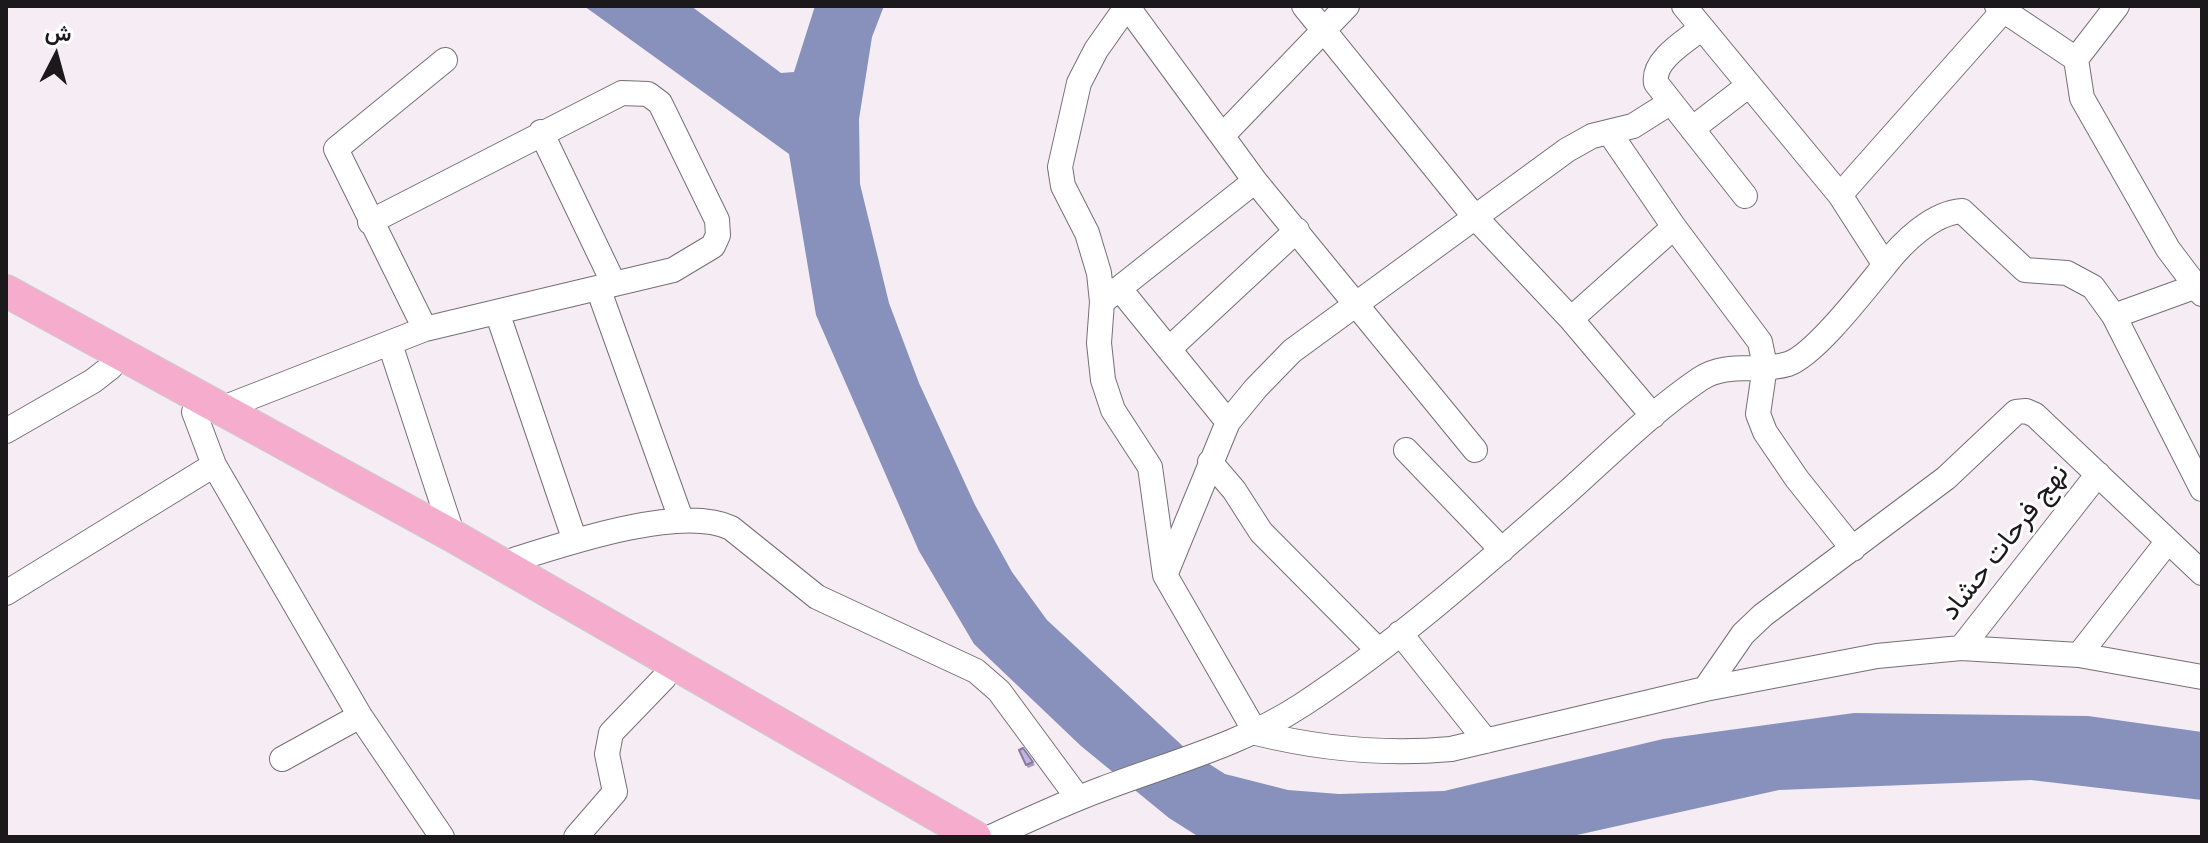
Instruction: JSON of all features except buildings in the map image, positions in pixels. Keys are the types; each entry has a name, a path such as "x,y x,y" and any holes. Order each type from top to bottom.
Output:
{"main road":[{"path":"6,291 941,837"},
{"path":"6,310 111,367 209,410 453,536 975,837"}],"street":[{"path":"1228,422 1169,349 1110,295 1087,233 1068,201 1060,167 1079,83 1096,50 1127,6 1255,181 1475,450"},
{"path":"1304,6 1474,216 1571,319 1653,416"},
{"path":"1223,135 1347,6"},
{"path":"1684,6 1840,195 1885,265"},
{"path":"2114,316 2198,291 2082,98 2076,59 2117,6"},
{"path":"1840,195 2000,8 2076,59"},
{"path":"1702,28 1660,64 1654,76 1656,83 1745,196"},
{"path":"425,329 336,149 445,60"},
{"path":"1692,129 1749,85"},
{"path":"370,222 622,93 648,94 660,103 711,207 718,235 713,246 673,270 425,329 209,410 214,465 360,716 442,837"},
{"path":"1165,575 1228,422 1292,351 1567,150 1592,136 1633,126 1671,102"},
{"path":"541,132 606,286 681,519"},
{"path":"1609,132 1674,227 1760,342 1765,366 1758,414 1765,432 1797,479 1853,549"},
{"path":"1255,181 1110,295 1099,343 1103,380 1113,410 1150,467 1165,575 1256,733 1314,747 1419,752 1486,741 1705,689 1877,656 1961,648 2079,655 2200,674"},
{"path":"991,837 1103,788 1256,733 1335,683 1502,550 1653,416 1716,371 1791,363 1799,358 1840,318 1910,237 1945,216 1962,211 2025,270 2079,277 2093,287 2114,316 2202,489"},
{"path":"1571,319 1674,227"},
{"path":"1169,349 1297,230"},
{"path":"497,312 575,541"},
{"path":"390,344 453,536"},
{"path":"6,431 93,381 111,367"},
{"path":"1705,689 1743,634 1946,478 2016,412 2035,415 2202,573"},
{"path":"1406,450 1502,550"},
{"path":"1210,462 1234,490 1261,532 1377,649"},
{"path":"6,593 214,465"},
{"name":"نهج فرحات حشاد","path":"1961,648 2098,474"},
{"path":"501,564 575,541 681,519 714,520 731,528 817,597 976,671 999,691 1078,798"},
{"path":"2079,655 2168,541"},
{"path":"1400,633 1486,741"},
{"path":"576,837 615,792 607,754 611,733 664,678"},
{"path":"282,759 360,716"}],"water":[{"path":"584,6 691,6 781,73 794,72 815,6 884,6 872,37 859,119 860,184 889,303 919,383 975,505 1012,572 1047,620 1187,750 1225,774 1288,790 1339,794 1444,791 1663,739 1854,713 2088,716 2202,732 2202,800 2031,780 1779,790 1568,837 1199,837 1169,818 1081,746 974,644 919,551 816,315 789,154"}]}
